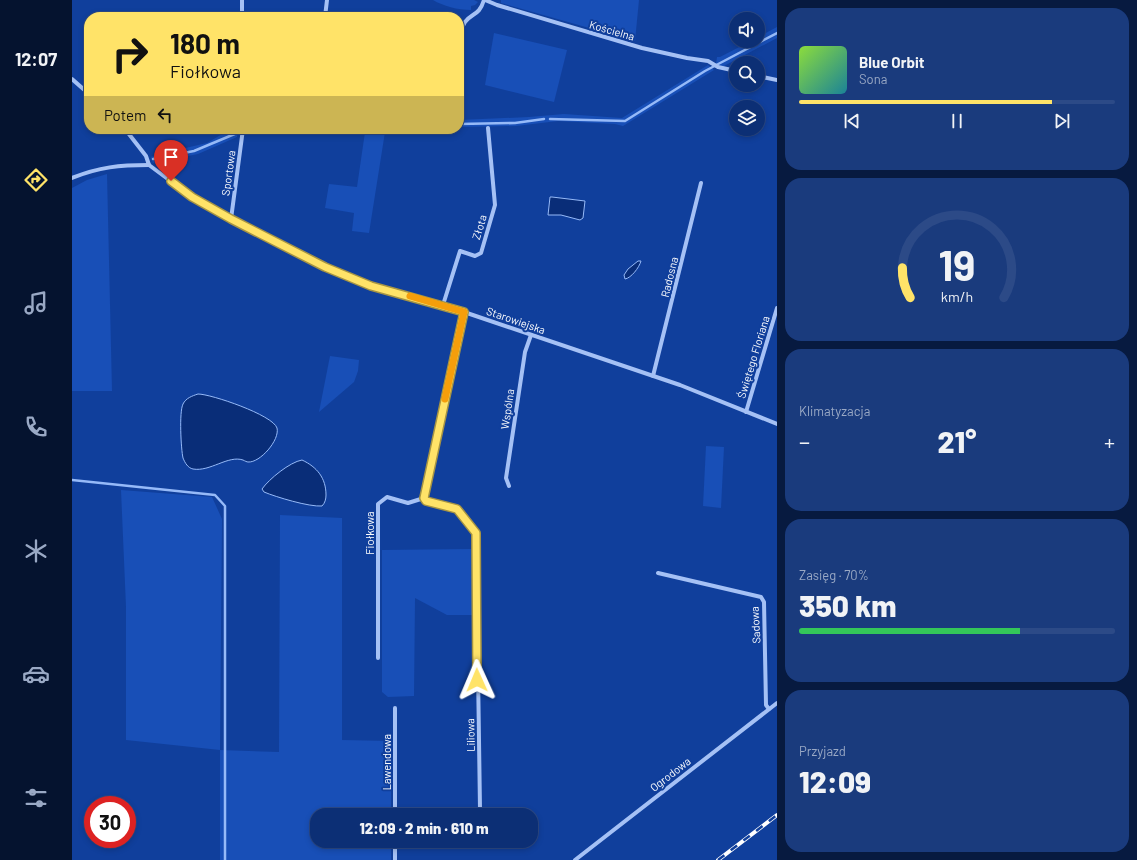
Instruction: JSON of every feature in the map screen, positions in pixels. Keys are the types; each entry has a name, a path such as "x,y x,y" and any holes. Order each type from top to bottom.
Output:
{"street":[{"path":"242,0 242,12"},
{"path":"326,12 328,0"},
{"path":"464,24 477,13 484,0"},
{"name":"Kościelna","path":"484,0 642,48 708,61 716,66 729,69"},
{"path":"765,77 777,80"},
{"path":"72,79 84,90"},
{"name":"Złota","path":"443,305 460,251 476,256 481,252 495,205 488,128"},
{"name":"Starowiejska","path":"129,134 146,156 149,165 192,197 231,219 338,273 371,286 443,305 680,385 777,424"},
{"name":"Sportowa","path":"231,219 242,134"},
{"path":"72,178 98,169 126,165 149,165"},
{"name":"Radosna","path":"653,376 701,183"},
{"name":"Świętego Floriana","path":"746,412 777,308"},
{"path":"424,498 464,312"},
{"name":"Wspólna","path":"509,486 506,478 515,412 525,352 531,335"},
{"name":"Fiołkowa","path":"378,658 378,504 387,497 408,503 424,498"},
{"name":"Liliowa","path":"424,498 426,501 457,509 476,533 480,808"},
{"name":"Sadowa","path":"658,573 761,597 764,602 766,705 769,709"},
{"name":"Ogrodowa","path":"575,860 777,703"},
{"name":"Lawendowa","path":"395,708 395,808"},
{"path":"394,860 395,848"}],"shaded area":[{"path":"433,0 474,0 478,2 471,6 471,10 466,10 446,6"},
{"path":"501,0 639,0 635,41 501,3"},
{"path":"777,27 777,38 765,44 765,33"},
{"path":"494,33 567,50 554,102 485,85"},
{"path":"737,48 758,48 743,56 729,56 729,63 722,67 716,64 717,57 720,57"},
{"path":"708,65 714,70 623,126 615,124 558,121 516,126 464,127 464,120 564,114 622,118"},
{"path":"222,134 237,134 237,137 198,154 153,163 151,157 155,155 207,143"},
{"path":"246,134 286,134 246,135"},
{"path":"365,134 385,134 369,233 352,231 354,213 325,208 329,184 357,187"},
{"path":"107,174 112,391 72,391 72,188 87,180"},
{"path":"550,197 585,201 583,218 580,220 561,215 548,215"},
{"path":"638,261 641,261 637,270 630,277 625,279 624,275 628,269"},
{"path":"330,356 359,360 358,371 354,382 319,412"},
{"path":"198,394 215,397 241,406 265,417 273,423 277,428 277,433 268,450 258,459 253,461 248,462 237,459 225,461 206,468 190,468 183,458 181,415 184,402"},
{"path":"706,446 724,447 721,508 703,506"},
{"path":"302,460 312,466 322,478 326,489 326,495 322,506 309,505 284,499 264,492 262,489 280,472 297,461"},
{"path":"121,490 212,497 222,519 220,750 126,740 126,607"},
{"path":"280,515 342,518 342,740 391,741 391,808 310,808 310,848 391,848 391,860 220,860 220,750 279,752"},
{"path":"472,549 472,615 447,615 415,598 414,696 388,697 382,692 382,550"}],"waterway":[{"path":"550,119 625,121 705,71 777,33"},
{"path":"464,124 515,123 544,119"},
{"path":"153,159 194,151 235,134"},
{"path":"72,480 215,495 225,506 225,860"}],"railway":[{"path":"718,860 777,815"}],"slow traffic":[{"path":"410,296 464,312 445,399"}],"route":[{"path":"171,181 192,197 231,219 325,267 371,286 464,312 424,498 426,501 457,509 476,533 475,584 477,680"}]}
